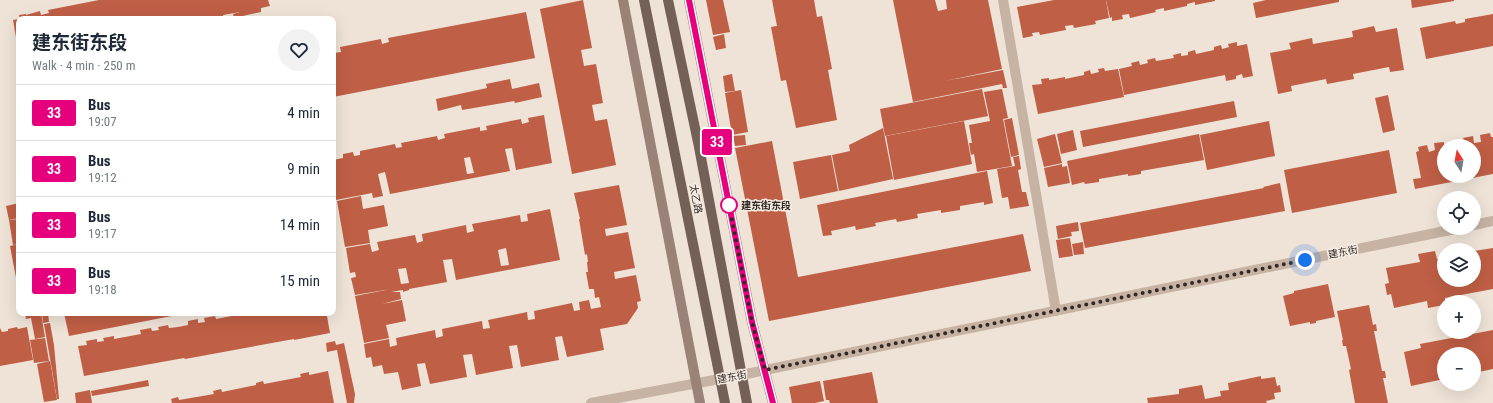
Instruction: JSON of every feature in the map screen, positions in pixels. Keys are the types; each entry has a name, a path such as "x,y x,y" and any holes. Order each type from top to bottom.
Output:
{"main road":[{"path":"623,0 700,403"},
{"name":"太乙路","path":"644,0 725,403"},
{"name":"太乙路","path":"668,0 699,147 747,403"},
{"path":"689,0 752,322 773,403"}],"street":[{"path":"1003,0 1056,311"},
{"path":"1481,224 1493,221"},
{"name":"建东街","path":"591,403 741,376 1437,233"}],"building":[{"path":"99,0 268,0 270,6 261,8 261,12 243,16 234,16 233,14 240,12 223,16 19,15 26,15 40,11 41,15 49,13 48,10"},
{"path":"583,0 592,48 581,50 584,66 596,64 603,103 592,105 595,121 607,119 616,165 572,174 540,9"},
{"path":"706,0 723,0 730,32 713,35"},
{"path":"772,0 814,0 817,17 822,16 832,69 828,70 837,120 796,128 786,80 781,81 771,27 777,26"},
{"path":"893,0 935,0 938,11 947,9 946,0 988,0 1002,69 945,81 1003,70 1007,88 1003,88 1002,84 913,102"},
{"path":"1054,0 1106,0 1109,18 1095,21 1096,24 1074,28 1073,25 1065,26 1066,30 1040,35 1039,32 1032,33 1033,36 1023,38 1017,7"},
{"path":"1106,0 1215,1 1195,5 1195,2 1187,4 1187,6 1164,11 1164,8 1155,10 1156,12 1130,18 1129,14 1122,15 1123,19 1112,21"},
{"path":"1266,0 1339,0 1339,2 1256,18 1253,3"},
{"path":"1411,0 1454,0 1454,1 1412,8"},
{"path":"526,12 535,58 336,96 336,53 341,52 340,47 381,39 382,44 389,42 388,38"},
{"path":"1493,14 1493,46 1426,59 1420,28 1455,21 1456,24 1465,22 1465,19"},
{"path":"13,20 16,20 16,37"},
{"path":"1374,26 1376,32 1397,28 1404,70 1390,72 1389,67 1353,74 1354,79 1327,84 1326,79 1291,86 1292,91 1278,94 1270,53 1291,49 1289,43 1312,38 1313,44 1353,37 1352,31"},
{"path":"724,34 726,48 716,50 713,37"},
{"path":"1237,42 1237,46 1247,44 1253,76 1243,78 1242,74 1236,76 1236,79 1226,81 1225,75 1124,95 1119,69 1132,66 1131,63 1139,61 1140,65 1148,63 1147,60 1155,58 1156,61 1174,58 1173,55 1181,53 1181,56 1188,55 1188,52 1195,50 1196,54 1214,50 1214,47 1221,45 1222,49 1229,47 1228,44"},
{"path":"1104,68 1105,71 1118,69 1124,97 1038,114 1032,85 1042,84 1041,79 1049,78 1049,80 1065,77 1065,79 1084,75 1084,72 1090,70 1091,74 1099,72 1098,69"},
{"path":"732,74 735,91 725,92 723,76"},
{"path":"510,79 512,89 539,83 542,97 515,103 514,101 462,110 461,105 438,111 436,99 487,88 486,84"},
{"path":"982,89 988,116 885,136 880,109"},
{"path":"1002,89 1008,118 1003,119 1012,166 977,172 974,154 971,155 969,143 972,143 969,125 990,121 984,92"},
{"path":"741,90 748,132 732,135 725,93"},
{"path":"1388,95 1395,130 1383,133 1375,98"},
{"path":"1234,101 1237,117 1083,147 1080,131"},
{"path":"544,115 552,163 516,170 512,148 505,149 510,171 390,194 385,172 378,174 383,196 373,198 372,193 336,200 336,159 343,158 343,154 353,152 354,156 360,155 360,151 395,144 396,148 402,147 401,143 437,136 438,140 445,138 444,134 480,127 480,131 487,130 486,126 521,119 522,124 529,122 528,118","holes":["470,157 474,173 467,174 464,158"]},
{"path":"1012,118 1019,155 1011,157 1004,120"},
{"path":"964,121 972,164 894,180 886,136"},
{"path":"1269,121 1275,156 1207,170 1200,135"},
{"path":"883,128 893,179 839,191 832,155 850,151 849,145"},
{"path":"1073,130 1077,150 1061,154 1057,134"},
{"path":"1490,133 1491,137 1493,137 1493,174 1481,176 1481,139 1480,135"},
{"path":"1055,134 1062,163 1044,167 1037,139"},
{"path":"1199,134 1204,160 1141,171 1141,174 1128,176 1128,174 1099,179 1099,182 1085,184 1084,182 1072,185 1067,161"},
{"path":"745,135 746,145 735,146 733,136"},
{"path":"1473,136 1473,139 1463,139 1463,138"},
{"path":"772,141 798,277 1023,234 1031,271 769,321 735,148"},
{"path":"1434,143 1437,143 1437,183 1446,183 1415,189 1413,179 1421,178 1416,152 1419,151 1418,147 1427,145 1429,152 1435,150"},
{"path":"1389,150 1397,193 1292,213 1284,170"},
{"path":"831,155 838,191 800,199 793,162"},
{"path":"1019,156 1021,169 1018,170 1022,192 1026,192 1029,206 1010,209 1008,197 1002,198 997,169 1015,166 1013,157"},
{"path":"1062,164 1062,167 1067,166 1070,183 1048,187 1044,168"},
{"path":"987,171 993,203 984,205 984,202 960,206 960,210 941,213 941,210 917,214 918,218 897,222 896,219 875,223 876,226 856,230 855,226 831,231 832,235 823,236 817,205"},
{"path":"1280,183 1285,211 1085,248 1080,223 1264,188 1263,187"},
{"path":"619,185 627,225 605,229 606,236 628,232 635,268 614,272 615,279 636,275 641,301 637,302 638,308 627,324 600,329 604,350 567,357 562,336 555,337 559,360 521,367 517,345 509,346 513,368 476,375 472,354 463,355 467,377 430,384 425,363 417,364 421,386 402,390 398,372 384,374 382,365 373,367 371,357 366,358 364,344 389,339 390,347 397,345 396,338 435,330 436,338 443,336 442,329 482,321 483,329 490,328 488,320 527,312 528,320 535,319 534,311 572,303 574,311 580,310 579,302 589,300 591,309 601,307 599,297 595,298 594,289 589,289 586,272 588,272 587,254 585,255 580,219 574,193"},
{"path":"361,196 363,209 384,205 388,226 368,230 370,243 345,247 337,201"},
{"path":"16,204 16,219 9,220 6,206"},
{"path":"550,209 560,260 456,280 452,259 443,260 447,282 409,289 403,292 403,290 391,292 400,292 401,299 382,304 402,300 406,321 386,325 389,338 364,343 355,296 391,289 355,295 351,278 356,277 355,272 350,273 346,248 370,244 372,252 379,250 377,242 415,235 417,243 423,241 422,234 466,225 467,233 474,231 472,224 520,215 521,222 528,221 527,214","holes":["506,248 509,265 501,266 498,250","406,268 409,283 401,284 398,269"]},
{"path":"16,219 16,244 13,245 9,220"},
{"path":"1078,222 1079,231 1071,232 1072,236 1058,239 1056,226"},
{"path":"1070,238 1073,256 1059,258 1056,240"},
{"path":"1083,242 1084,254 1074,255 1072,244"},
{"path":"16,245 16,278 10,246"},
{"path":"1493,248 1493,289 1461,295 1437,295 1437,306 1428,308 1427,301 1394,308 1391,294 1387,295 1385,284 1389,283 1386,268 1420,262 1418,254 1435,251 1437,259 1437,287 1481,287 1481,250"},
{"path":"1328,284 1335,317 1316,321 1316,323 1310,324 1310,322 1290,326 1283,296 1294,293 1294,291"},
{"path":"1369,305 1373,325 1376,324 1377,331 1374,331 1382,371 1385,371 1386,378 1383,378 1388,403 1355,403 1349,370 1351,369 1346,346 1343,346 1337,311"},
{"path":"26,316 42,316 45,337 35,339 31,318 26,319"},
{"path":"42,316 48,316 49,322 43,323"},
{"path":"65,316 172,316 69,336"},
{"path":"215,316 216,319 232,316 327,316 330,333 84,376 78,346 87,345 86,341 97,339 97,342 104,341 103,338 114,336 114,339 141,334 140,330 151,328 152,331 159,330 158,327 168,325 169,328 178,327 188,325 188,321 198,319 198,323 205,322 204,318"},
{"path":"50,323 54,345 59,399 57,399 44,324"},
{"path":"17,327 18,329 27,327 33,360 0,366 0,328 2,332"},
{"path":"1493,330 1493,369 1481,372 1481,347 1437,347 1437,380 1411,386 1404,352 1421,348 1420,344 1446,339 1481,339 1481,332"},
{"path":"45,338 49,361 34,363 30,340"},
{"path":"335,341 336,345 344,343 355,394 354,403 347,403 337,350 327,352 326,343"},
{"path":"50,361 57,400 44,402 37,364"},
{"path":"328,371 334,403 172,403 171,399 178,397 179,400 214,394 213,391 221,389 222,392 256,385 256,383 263,381 264,384 301,377 300,374 309,372 309,375"},
{"path":"872,372 878,403 830,403 829,400 826,400 823,381"},
{"path":"1261,376 1261,379 1275,377 1277,386 1280,385 1281,392 1274,393 1275,399 1266,401 1267,403 1148,403 1147,398 1179,394 1179,389 1202,385 1205,399 1221,396 1220,391 1229,390 1228,383"},
{"path":"148,380 149,386 92,396 91,391"},
{"path":"820,381 824,401 815,403 792,403 789,387"},
{"path":"90,390 92,403 76,403 75,393"}],"bus line":[{"name":"33","path":"689,0 752,322 772,393 773,403"}],"place":[{"name":"建东街东段","path":"729,205"}],"route":[{"path":"729,205 752,322 765,370 1305,260"}]}
